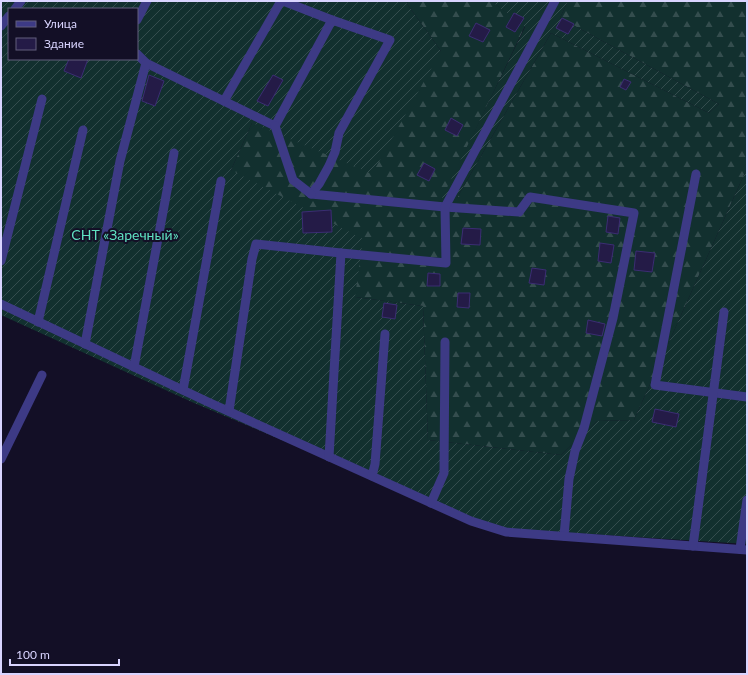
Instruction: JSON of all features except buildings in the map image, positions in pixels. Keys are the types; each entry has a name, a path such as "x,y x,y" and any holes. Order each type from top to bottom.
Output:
{"street":[{"path":"138,18 147,1"},
{"path":"224,101 282,1 390,40 339,133 335,152 329,166 319,184 311,194"},
{"path":"229,412 252,259 256,244 446,263 445,207 555,1"},
{"path":"1,26 8,17"},
{"path":"275,126 332,20"},
{"path":"138,55 146,63 275,126 293,180 311,194 445,207 519,212 530,197 634,213 613,318 584,428 575,451 569,479 564,536"},
{"path":"85,344 120,161 146,63"},
{"path":"1,261 42,99"},
{"path":"38,322 83,130"},
{"path":"134,367 174,153"},
{"path":"696,174 655,385 747,396"},
{"path":"183,390 221,181"},
{"path":"329,457 341,253"},
{"path":"1,304 229,412 471,521 506,532 743,550 747,500"},
{"path":"693,546 724,312"},
{"path":"372,476 375,464 385,334"},
{"path":"431,503 444,473 445,342"},
{"path":"1,459 4,444 42,375"}],"green space":[{"name":"СНТ «Заречный»","path":"1,1 405,1 441,51 372,174 252,123 231,170 363,239 355,297 423,306 428,440 561,455 597,421 634,420 747,168 747,544 491,528 194,403 1,315"},
{"path":"405,1 491,1 525,26 443,198 457,198 551,33 709,113 719,104 560,18 568,1 747,1 747,168 634,420 597,421 561,455 428,440 423,306 355,297 231,170 252,123 441,51"},
{"path":"491,1 568,1 560,18 719,104 709,113 551,33 457,198 442,198 525,27"}]}
